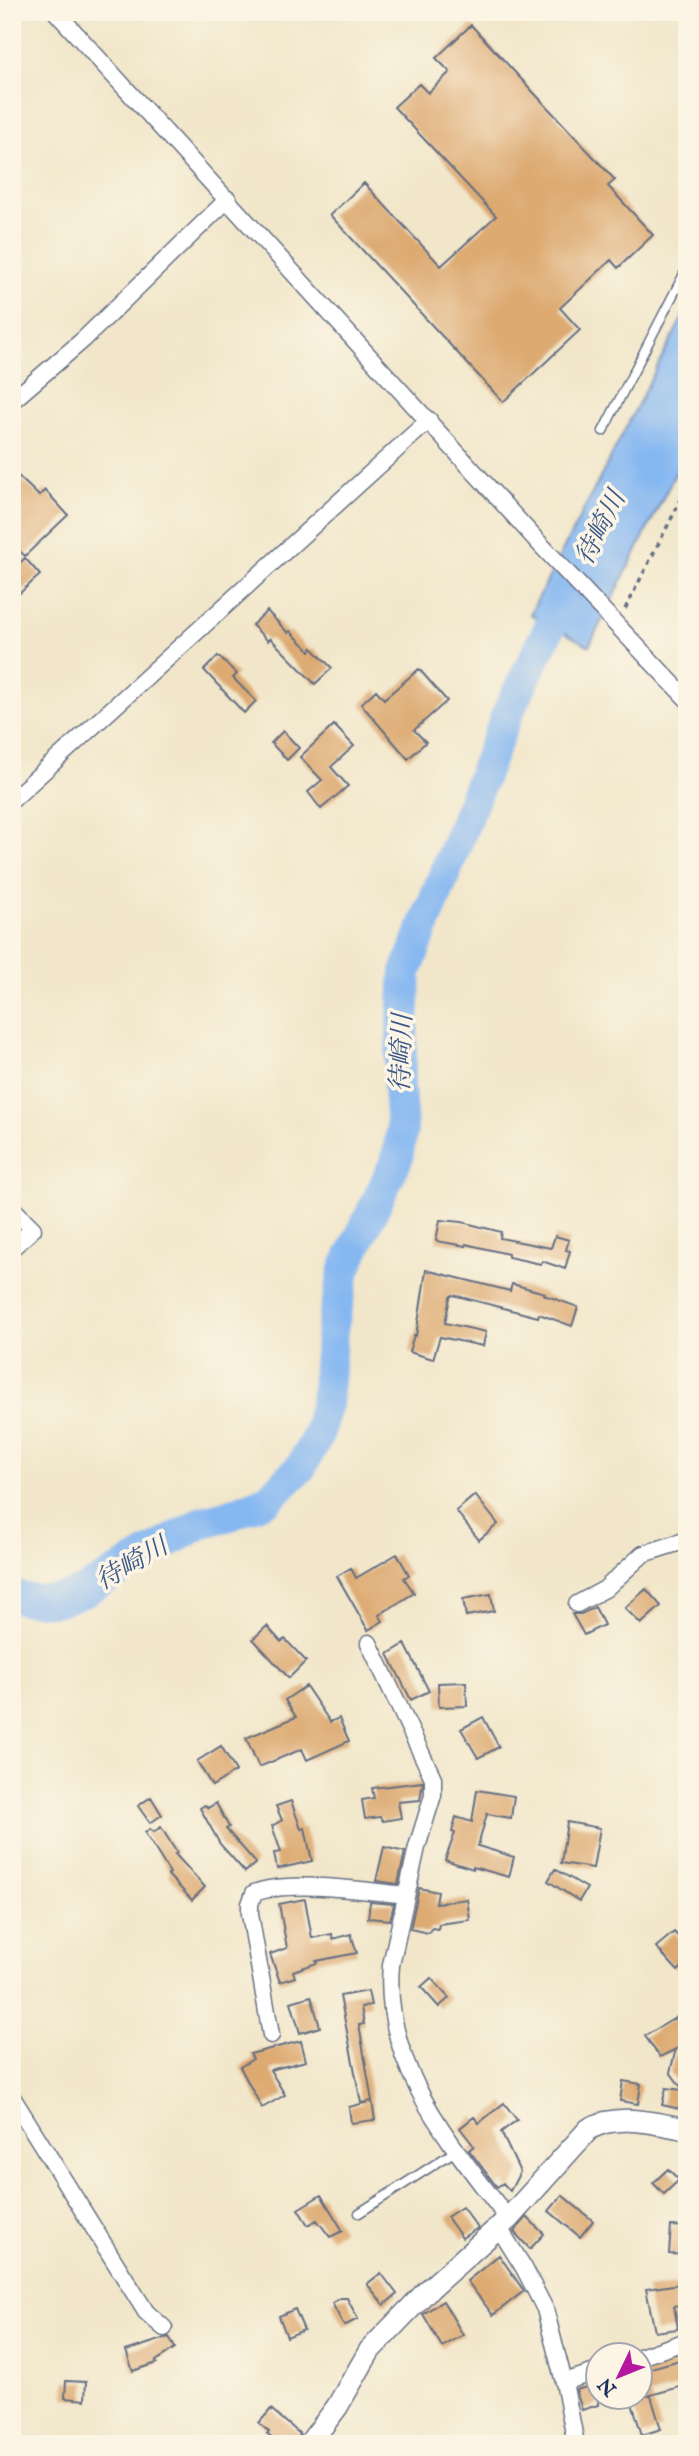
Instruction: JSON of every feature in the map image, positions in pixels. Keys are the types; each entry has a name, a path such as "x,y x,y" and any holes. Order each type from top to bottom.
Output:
{"street":[{"path":"56,12 538,543 687,699"},
{"path":"12,401 83,340 228,199"},
{"path":"12,800 429,420"},
{"path":"12,1208 33,1230 12,1248"},
{"path":"577,1604 605,1589 643,1554 687,1540"},
{"path":"369,1643 433,1778 433,1795 406,1895 391,1965 389,1981 393,2026 405,2064 419,2091 503,2223 545,2309 564,2382 576,2444"},
{"path":"271,2035 250,1914 254,1893 267,1888 338,1888 406,1895"},
{"path":"12,2097 146,2312 164,2328"},
{"path":"309,2444 337,2407 370,2350 426,2292 503,2223 576,2142 597,2125 626,2120 687,2129"},
{"path":"654,2352 687,2341"},
{"path":"564,2382 584,2375"}],"lane":[{"path":"603,431 687,268"},
{"path":"359,2213 457,2150"}],"path":[{"path":"616,626 687,488"}],"water":[{"path":"687,309 687,450 589,646 530,614"}],"building":[{"path":"471,25 615,180 608,186 653,235 618,268 611,260 560,308 580,330 503,402 330,215 364,183 441,266 496,216 394,107 419,84 428,93 450,72 436,58"},
{"path":"12,470 39,496 45,490 68,515 25,556 12,544"},
{"path":"25,558 40,575 12,600 12,570"},
{"path":"267,611 288,633 290,631 310,651 312,648 332,668 315,684 270,638 268,641 252,625"},
{"path":"218,656 237,674 233,678 256,701 244,713 204,670"},
{"path":"419,669 447,701 414,730 426,742 408,759 361,704 376,690 384,699"},
{"path":"334,725 354,746 331,767 348,786 321,809 308,792 322,780 300,757"},
{"path":"283,731 299,748 287,760 271,743"},
{"path":"440,1220 462,1222 501,1232 500,1238 551,1248 555,1236 569,1240 566,1250 570,1251 565,1269 542,1261 541,1264 508,1257 508,1254 466,1244 436,1241"},
{"path":"426,1270 510,1291 512,1284 545,1293 544,1295 578,1307 572,1326 539,1314 538,1317 453,1295 450,1297 445,1323 486,1332 483,1346 440,1337 433,1359 409,1352 414,1335 416,1336"},
{"path":"475,1495 498,1524 479,1540 456,1511"},
{"path":"397,1554 409,1575 404,1578 414,1593 379,1615 383,1621 368,1630 337,1576 351,1568 356,1578"},
{"path":"646,1589 661,1606 641,1624 625,1608"},
{"path":"491,1594 494,1611 466,1616 463,1599"},
{"path":"595,1607 604,1625 584,1635 572,1614 581,1614"},
{"path":"267,1626 281,1642 285,1639 306,1661 289,1678 253,1639"},
{"path":"405,1644 429,1691 411,1700 388,1654"},
{"path":"466,1682 467,1706 439,1707 438,1683"},
{"path":"306,1686 330,1722 339,1718 349,1741 307,1760 302,1749 259,1767 246,1738 296,1717 285,1700"},
{"path":"483,1717 499,1747 478,1758 461,1729"},
{"path":"221,1746 236,1771 212,1786 197,1761"},
{"path":"423,1782 420,1800 398,1802 401,1818 383,1821 380,1817 365,1819 362,1800 374,1798 372,1788"},
{"path":"477,1790 514,1796 511,1818 487,1814 478,1846 514,1857 509,1877 445,1860 455,1833 452,1832 456,1817 472,1822"},
{"path":"151,1797 162,1815 150,1823 138,1806"},
{"path":"291,1801 301,1829 305,1828 312,1861 277,1869 274,1853 281,1852 272,1826 282,1820 276,1806"},
{"path":"216,1803 229,1827 226,1829 256,1863 245,1872 220,1844 200,1808 205,1805 208,1808"},
{"path":"567,1822 600,1828 593,1868 561,1863"},
{"path":"161,1827 177,1853 175,1854 205,1887 192,1900 168,1875 170,1873 145,1833 150,1829 154,1832"},
{"path":"384,1847 405,1852 398,1884 376,1881"},
{"path":"555,1869 587,1888 579,1901 548,1881"},
{"path":"419,1888 438,1892 436,1903 467,1899 470,1920 439,1924 438,1929 432,1928 428,1933 410,1929"},
{"path":"305,1899 312,1938 332,1934 333,1939 351,1934 357,1953 316,1961 317,1963 293,1971 295,1977 280,1982 270,1954 287,1948 279,1904"},
{"path":"370,1902 394,1904 390,1920 368,1918"},
{"path":"674,1932 687,1946 687,1963 678,1971 656,1947"},
{"path":"431,1978 449,1998 439,2007 421,1987"},
{"path":"368,1991 371,2005 361,2007 364,2024 359,2025 372,2101 361,2103 340,1996"},
{"path":"311,1996 320,2027 300,2033 291,2002"},
{"path":"687,2011 687,2096 684,2093 680,2109 662,2105 666,2088 683,2090 670,2072 676,2049 660,2057 645,2036"},
{"path":"301,2041 306,2061 270,2070 285,2095 262,2108 240,2067 253,2059 250,2054"},
{"path":"623,2081 641,2084 638,2104 620,2101"},
{"path":"372,2101 375,2120 351,2123 349,2107"},
{"path":"504,2103 517,2120 501,2132 520,2172 510,2191 503,2183 497,2187 469,2150 474,2146 460,2128 474,2117 479,2123"},
{"path":"668,2169 679,2180 664,2194 653,2183"},
{"path":"321,2195 343,2231 330,2237 317,2220 308,2225 298,2209"},
{"path":"562,2195 593,2221 580,2237 549,2211"},
{"path":"462,2207 478,2228 462,2238 447,2217"},
{"path":"527,2217 544,2234 530,2249 514,2232"},
{"path":"671,2226 687,2227 687,2255 669,2254"},
{"path":"499,2255 524,2291 493,2315 467,2281"},
{"path":"381,2273 397,2294 384,2305 367,2284"},
{"path":"687,2283 687,2303 674,2306 678,2329 655,2332 646,2289"},
{"path":"347,2298 358,2319 344,2326 332,2303"},
{"path":"443,2301 463,2335 442,2347 423,2314"},
{"path":"295,2309 304,2330 287,2337 279,2316"},
{"path":"169,2337 175,2348 156,2361 157,2363 133,2371 126,2351"},
{"path":"687,2358 687,2385 654,2394 654,2367"},
{"path":"66,2381 86,2382 85,2400 65,2398"},
{"path":"584,2388 584,2409 582,2410 576,2390"},
{"path":"654,2406 661,2429 642,2435 634,2410 654,2410"},
{"path":"271,2409 300,2434 296,2444 278,2444 259,2423"}],"waterway":[{"name":"待崎川","path":"12,1594 23,1599 54,1601 83,1592 203,1522 230,1515 268,1499 301,1467 318,1435 326,1403 332,1329 345,1269 397,1159 402,1129 399,1085 406,972 508,712 569,588"}]}
